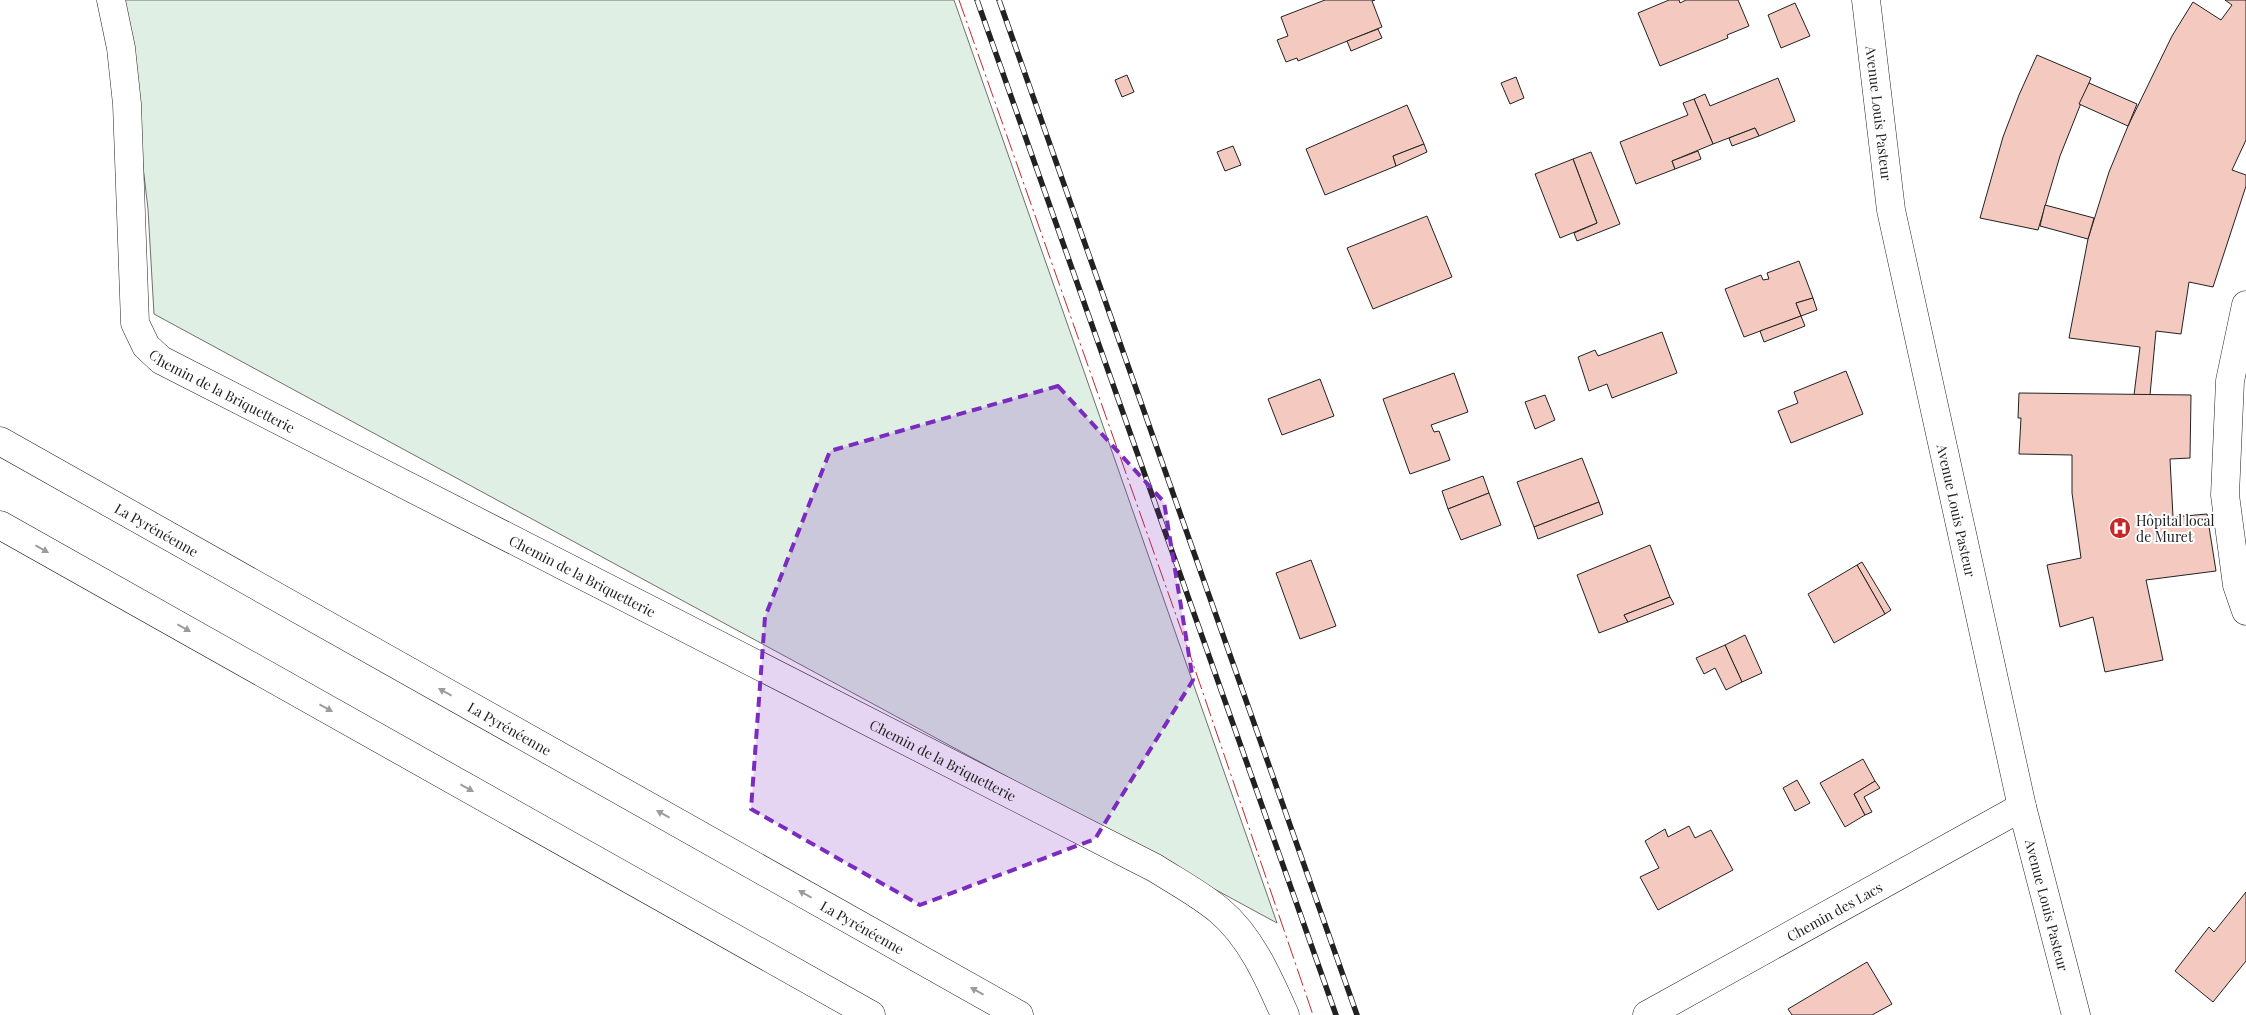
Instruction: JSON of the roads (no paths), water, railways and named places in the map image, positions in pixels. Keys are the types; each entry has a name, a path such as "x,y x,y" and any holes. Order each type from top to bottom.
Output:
{"main road":[{"name":"Chemin de la Briquetterie","path":"111,0 121,48 127,104 135,323 146,346 160,360 1155,868 1199,895 1221,912 1239,931 1260,963 1285,1015"},
{"name":"Avenue Louis Pasteur","path":"1866,0 1891,210 2022,807 2076,1015"},
{"path":"2246,305 2230,381 2224,495 2237,585 2246,610"},
{"name":"La Pyrénéenne","path":"0,441 1019,1015"},
{"path":"0,525 871,1015"},
{"name":"Chemin des Lacs","path":"1647,1015 2022,807"}],"railway":[{"path":"977,0 1336,1015"},
{"path":"999,0 1357,1015"}],"place":[{"name":"Hôpital local de Muret","path":"2120,528"}]}
